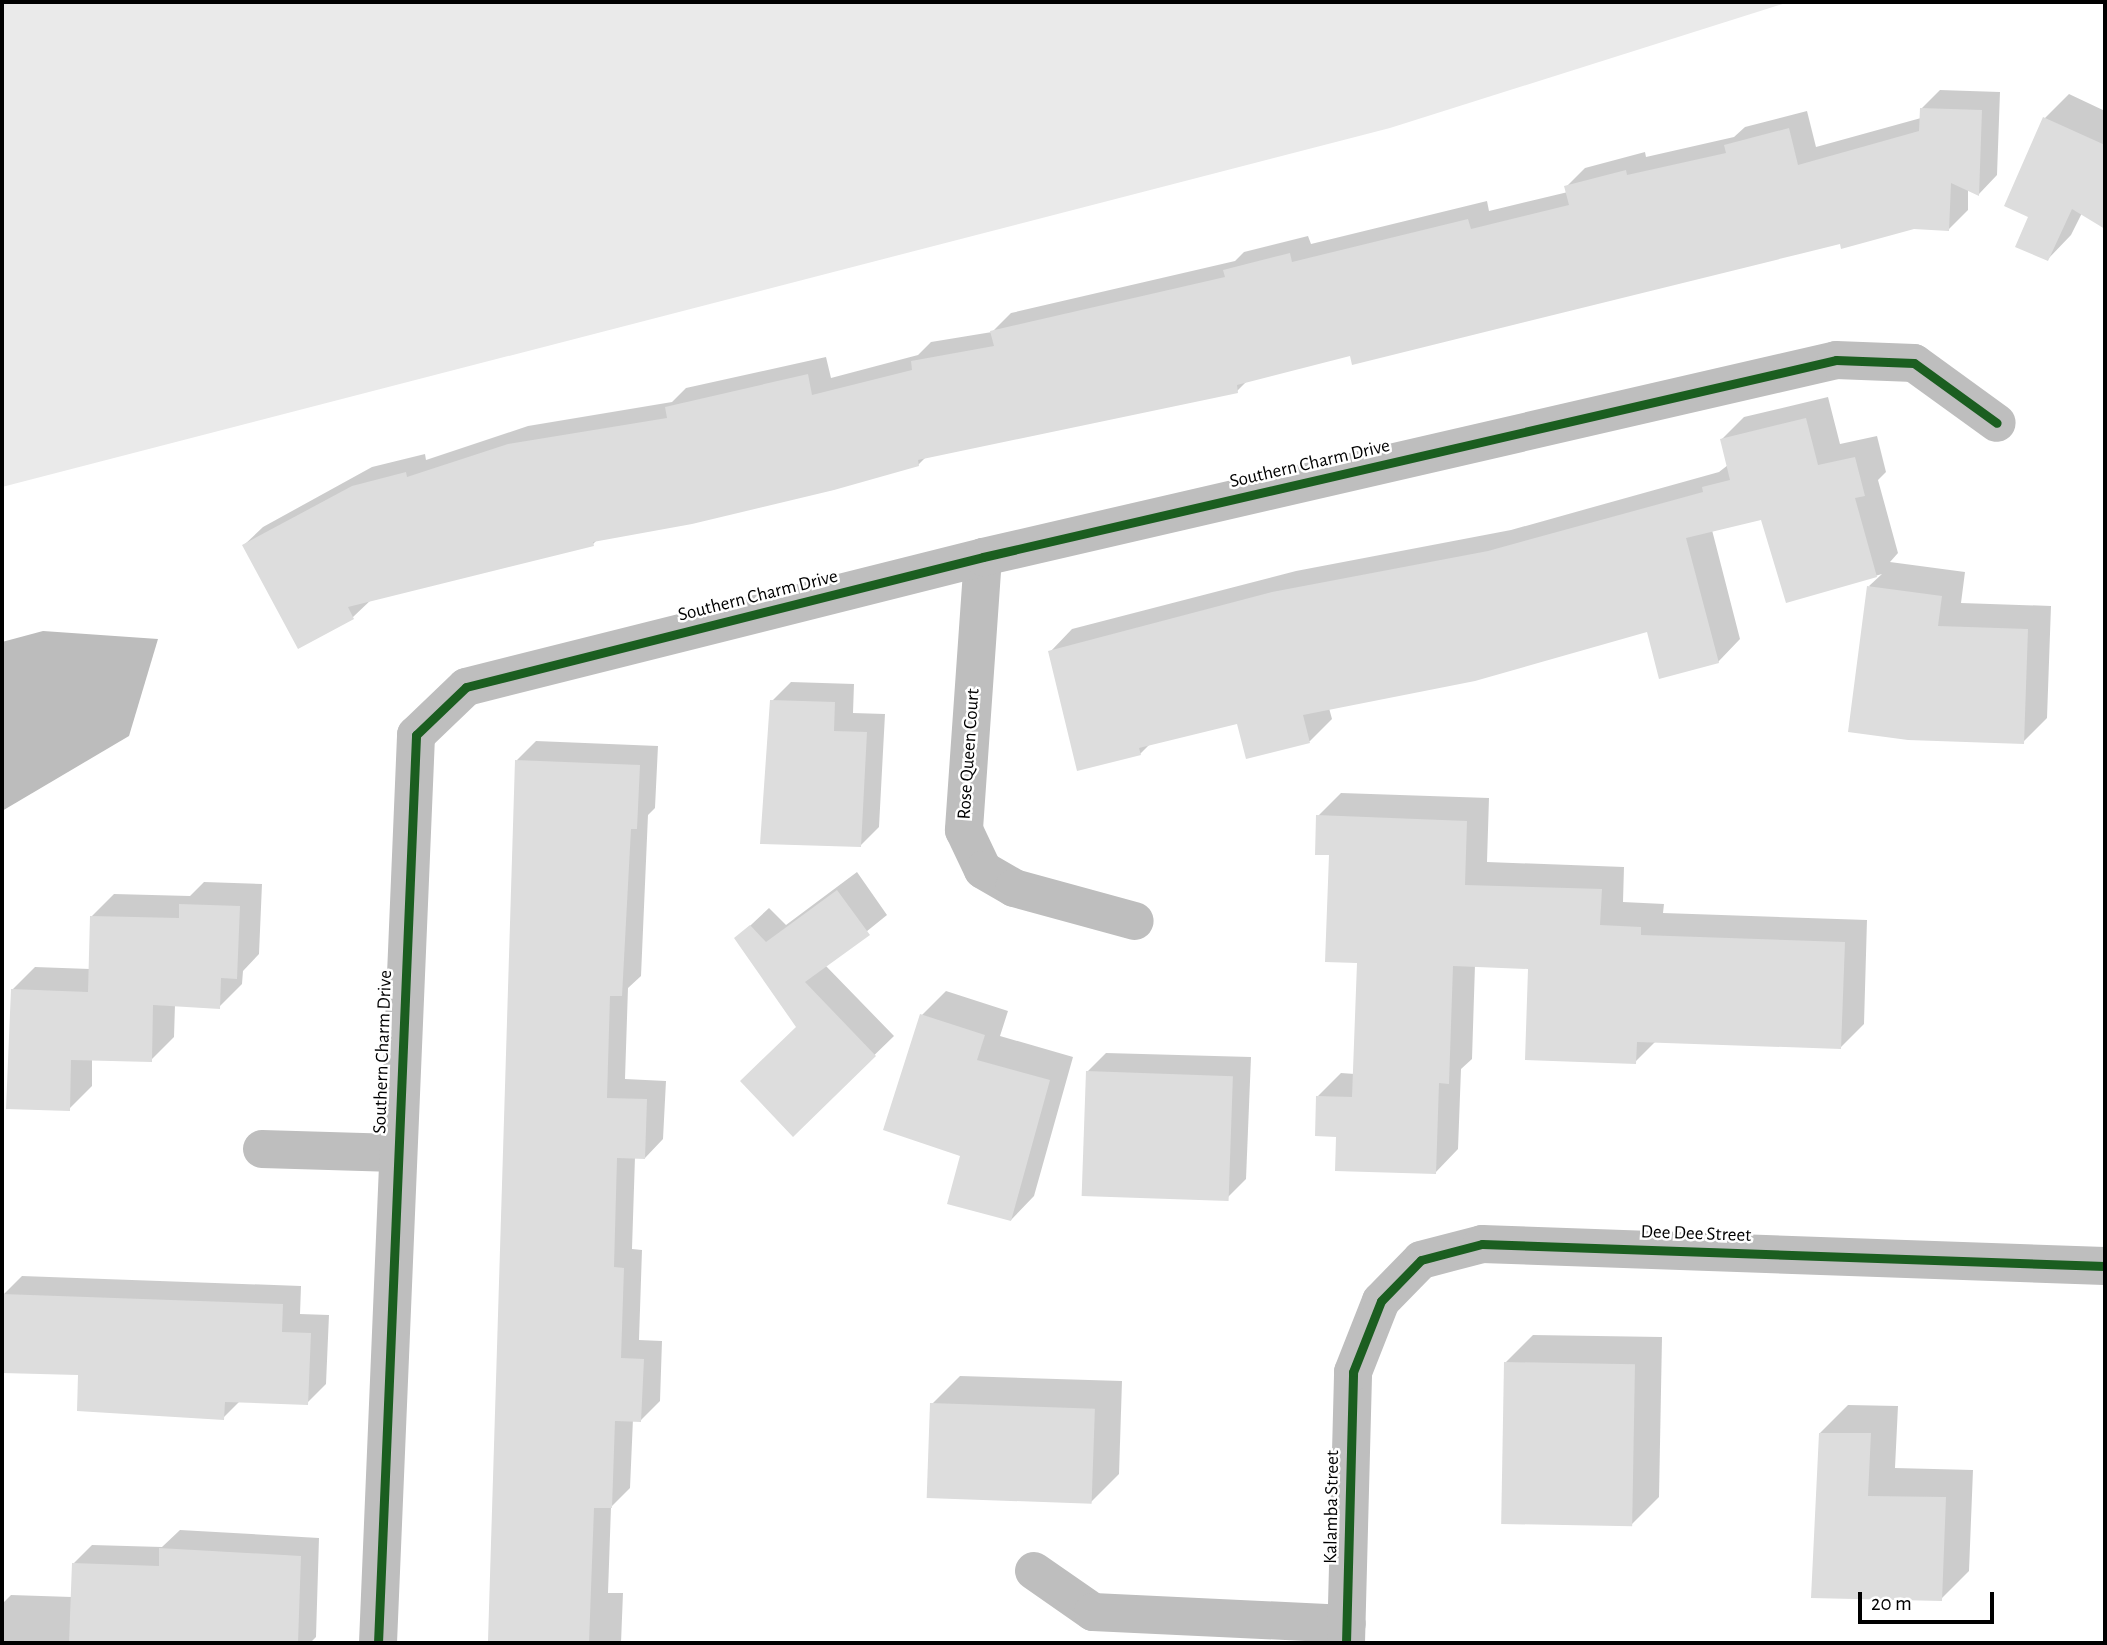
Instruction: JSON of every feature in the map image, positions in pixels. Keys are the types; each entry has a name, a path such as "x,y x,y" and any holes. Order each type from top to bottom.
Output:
{"street":[{"name":"Southern Charm Drive","path":"378,1643 396,1153 416,735 466,687 983,557 1836,360 1914,363 1997,423"},
{"name":"Rose Queen Court","path":"983,557 964,830 983,870 1014,888 1135,921"},
{"path":"262,1149 396,1153"},
{"name":"Dee Dee Street","path":"1353,1372 1381,1301 1420,1260 1482,1244 2105,1266"},
{"name":"Kalamba Street","path":"1347,1634 1353,1372"},
{"path":"1034,1571 1093,1612 1347,1634"}],"shaded area":[{"path":"2,2 1789,2 1390,128 2,487"},
{"path":"43,631 158,639 129,736 2,811 2,642"}],"building":[{"path":"1920,108 1982,110 1979,196 1951,183 1949,231 1914,229 1841,249 1840,244 1352,365 1350,356 1237,385 1238,393 918,460 919,466 834,490 692,524 593,542 594,546 348,607 354,619 298,649 242,545 352,486 406,472 407,477 508,444 667,418 665,407 808,374 812,395 912,370 911,361 994,346 990,331 1225,277 1223,270 1290,253 1292,262 1468,219 1471,229 1569,205 1564,186 1626,170 1627,175 1726,153 1724,145 1789,128 1798,165 1919,131"},
{"path":"2043,117 2105,145 2105,229 2072,209 2048,261 2015,247 2028,217 2004,206"},
{"path":"1806,418 1818,465 1855,457 1865,496 1855,498 1877,577 1786,603 1761,520 1686,538 1719,663 1659,679 1647,632 1475,681 1303,715 1310,743 1246,759 1237,724 1139,748 1141,755 1077,771 1048,651 1272,592 1488,551 1703,492 1702,487 1730,480 1720,439"},
{"path":"1867,586 1942,596 1938,626 2028,629 2024,744 1908,740 1848,732"},
{"path":"770,700 835,702 834,731 867,732 861,847 760,844"},
{"path":"515,760 640,765 637,829 631,829 622,996 610,996 607,1098 647,1099 645,1159 617,1158 614,1267 624,1268 621,1358 644,1359 641,1422 615,1421 612,1508 594,1508 589,1643 488,1641"},
{"path":"1316,815 1467,821 1465,885 1602,889 1600,925 1641,927 1641,935 1845,942 1841,1049 1637,1042 1636,1064 1525,1060 1528,969 1453,966 1449,1084 1439,1083 1436,1174 1335,1171 1336,1137 1315,1136 1316,1096 1352,1097 1357,963 1325,962 1329,855 1315,855"},
{"path":"837,890 870,935 805,982 876,1056 793,1137 740,1081 796,1027 734,938 750,925 766,942"},
{"path":"179,904 240,906 237,979 221,978 220,1009 153,1005 152,1062 71,1060 70,1111 6,1109 11,989 88,992 90,916 179,918"},
{"path":"920,1014 985,1035 977,1060 1050,1080 1011,1221 947,1204 960,1156 883,1130"},
{"path":"1086,1071 1233,1076 1229,1201 1082,1196"},
{"path":"2,1294 283,1304 282,1332 311,1333 308,1405 225,1402 224,1420 77,1411 78,1375 2,1373"},
{"path":"1504,1362 1635,1364 1632,1526 1501,1524"},
{"path":"930,1403 1095,1409 1092,1504 927,1498"},
{"path":"1819,1433 1871,1433 1868,1496 1946,1497 1942,1601 1811,1598"},
{"path":"159,1548 301,1556 298,1643 69,1643 72,1563 159,1566"}],"cycle path":[{"path":"378,1643 416,735 466,687 983,557 1836,360 1914,363 1997,423"},
{"path":"1346,1643 1353,1372 1381,1301 1421,1260 1482,1244 2105,1266"}]}
